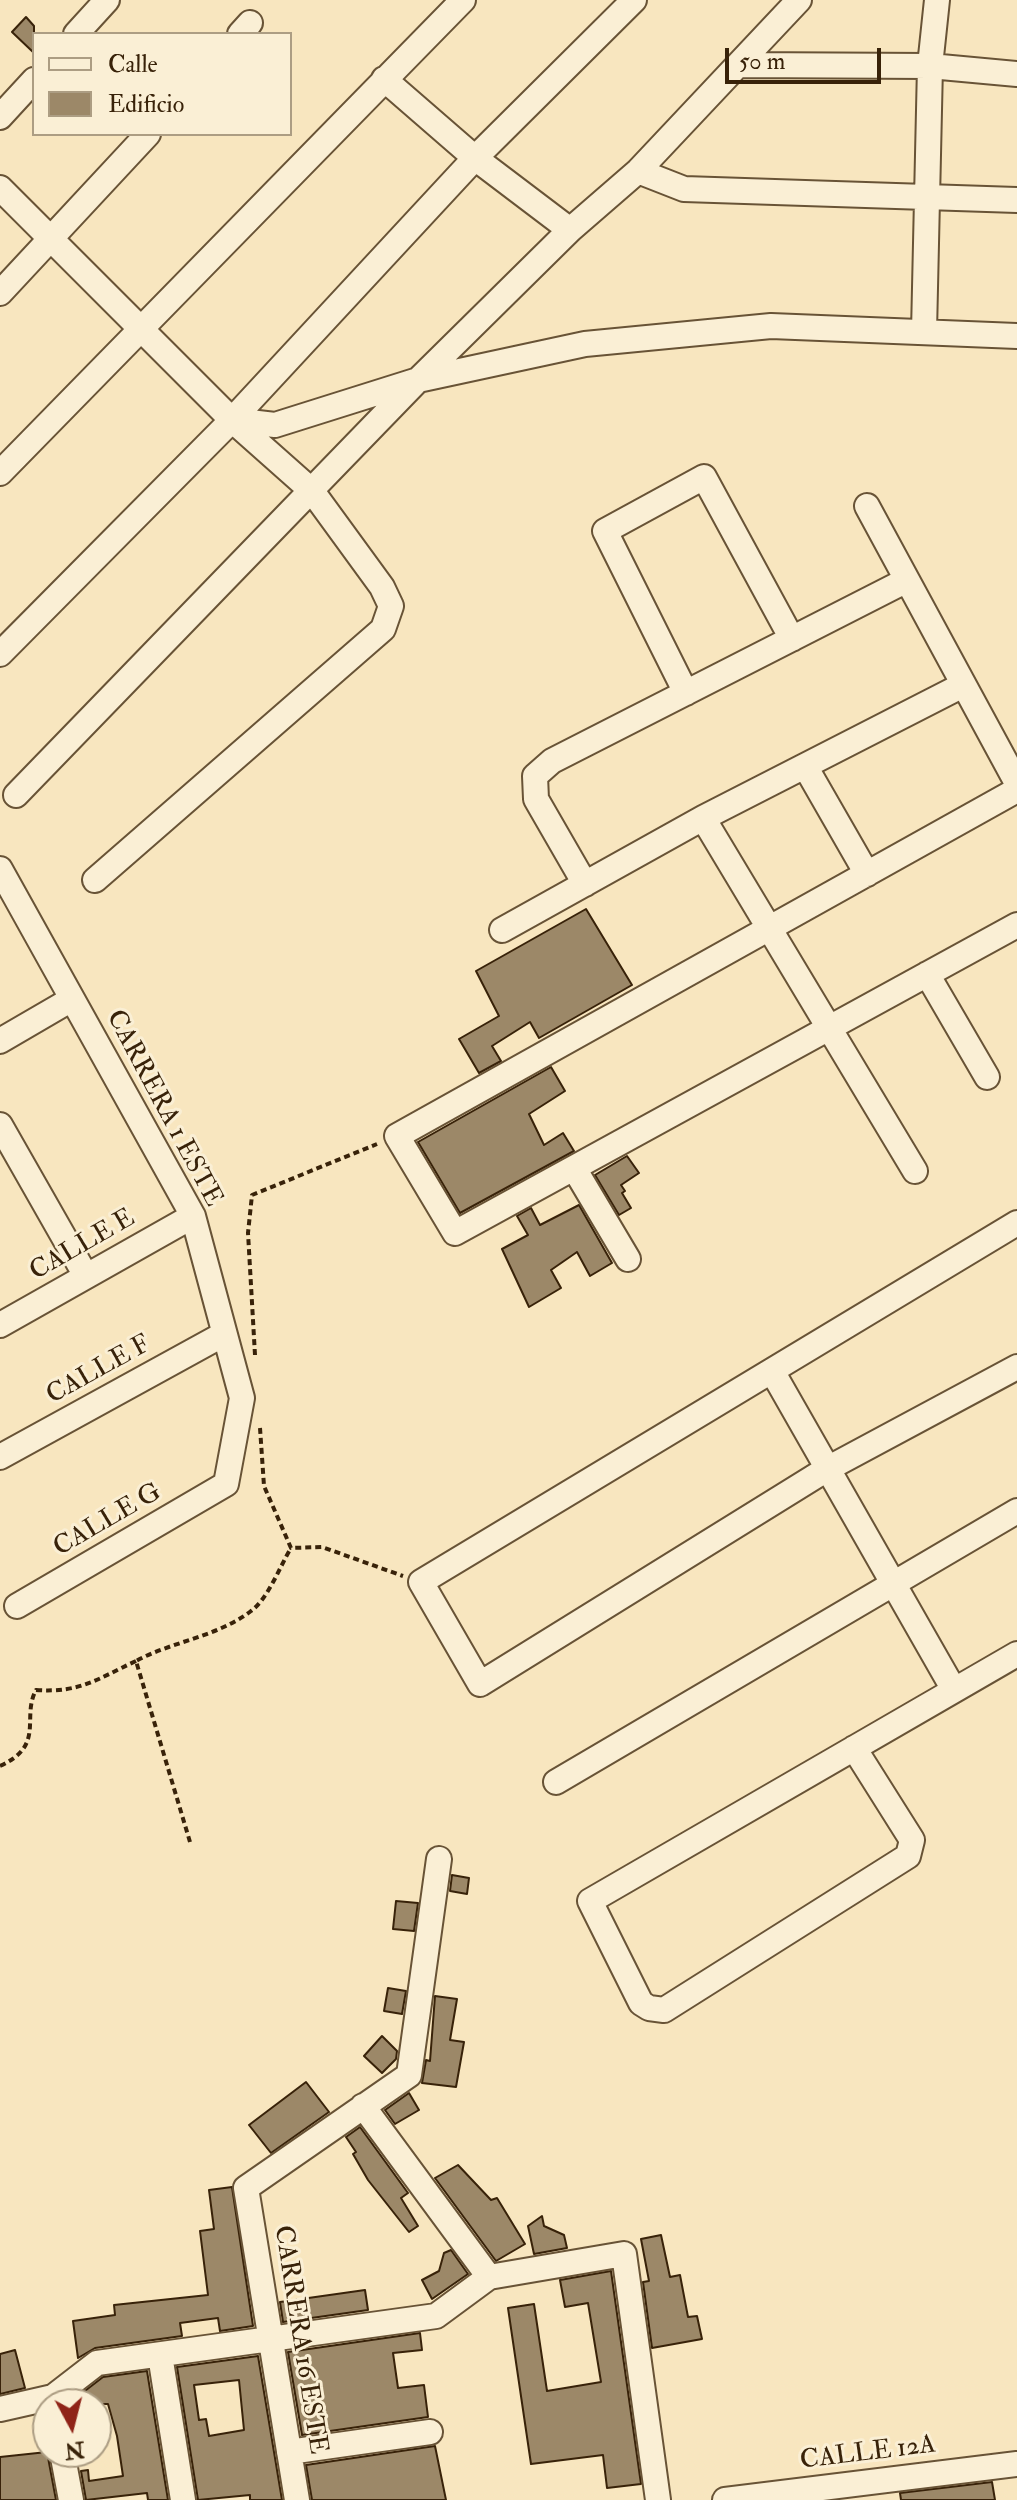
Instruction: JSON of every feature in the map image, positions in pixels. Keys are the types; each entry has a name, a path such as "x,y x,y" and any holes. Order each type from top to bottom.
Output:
{"street":[{"path":"78,32 107,0"},
{"path":"0,473 463,0"},
{"path":"0,654 232,420 475,158 634,0"},
{"path":"16,795 418,380 570,230 638,171 799,0"},
{"path":"924,332 930,66 937,0"},
{"path":"740,65 930,66 1017,74"},
{"path":"384,79 475,158 570,230"},
{"path":"0,117 32,82"},
{"path":"0,293 146,136"},
{"path":"638,171 684,189 1017,200"},
{"path":"0,188 232,420 312,491 382,587 391,606 383,629 95,880"},
{"path":"232,420 275,425 418,380 585,344 771,326 1017,336"},
{"path":"686,693 605,531 704,477 792,639"},
{"path":"867,506 1017,783"},
{"path":"585,884 536,799 535,776 552,761 907,580"},
{"path":"502,930 703,818 963,685"},
{"path":"805,766 867,874"},
{"path":"1017,790 397,1136 455,1233 1017,925"},
{"path":"703,818 915,1171"},
{"name":"CARRERA 1 ESTE","path":"3,881 193,1216 242,1398 226,1484"},
{"path":"927,974 987,1077"},
{"path":"0,1041 72,999"},
{"path":"0,1125 86,1276"},
{"path":"574,1168 628,1259"},
{"name":"CALLE E","path":"0,1325 193,1216"},
{"path":"1017,1223 421,1582 480,1684 827,1469 1017,1367"},
{"name":"CALLE F","path":"0,1457 224,1334"},
{"path":"772,1371 954,1690"},
{"name":"CALLE G","path":"17,1606 226,1484"},
{"path":"556,1782 1017,1511"},
{"path":"854,1748 912,1840 908,1856 664,2010 649,2008 641,2003 590,1901 954,1690 1017,1654"},
{"path":"439,1859 409,2075 363,2106 489,2277"},
{"name":"CARRERA 16 ESTE","path":"297,2500 246,2188 363,2106"},
{"path":"67,2388 97,2363 436,2316 489,2277 624,2254 658,2500"},
{"path":"160,2355 183,2500"},
{"path":"0,2409 32,2404"},
{"path":"289,2452 430,2432"},
{"name":"CALLE 12A","path":"725,2500 1017,2464"},
{"path":"65,2468 71,2500"}],"path":[{"path":"256,1360 248,1233 252,1195 397,1136"},
{"path":"260,1423 264,1486 291,1548"},
{"path":"291,1548 322,1547 421,1582"},
{"path":"0,1766 28,1743 33,1726 31,1699 36,1690 57,1693 81,1688 156,1650 215,1632 254,1610 291,1548"},
{"path":"136,1661 190,1842"}],"building":[{"path":"26,17 34,26 32,51 12,32"},
{"path":"586,909 632,985 539,1038 530,1022 492,1046 501,1061 479,1073 459,1039 499,1016 476,971"},
{"path":"551,1067 565,1091 529,1114 544,1145 563,1133 574,1151 460,1213 418,1142"},
{"path":"627,1156 639,1173 621,1185 631,1208 619,1215 595,1175"},
{"path":"579,1205 612,1263 590,1276 577,1252 551,1270 561,1288 529,1307 502,1249 528,1235 517,1216 531,1208 540,1225"},
{"path":"452,1875 469,1878 467,1894 450,1891"},
{"path":"396,1901 418,1903 414,1931 393,1929"},
{"path":"388,1988 406,1991 402,2014 384,2011"},
{"path":"435,1996 457,1999 450,2040 464,2042 456,2087 422,2083 426,2060 430,2061"},
{"path":"382,2036 397,2051 396,2059 382,2073 364,2056"},
{"path":"306,2082 329,2112 271,2153 249,2125"},
{"path":"409,2093 419,2110 395,2124 385,2110"},
{"path":"360,2127 408,2193 401,2198 418,2226 409,2232 368,2180 353,2154 356,2152 346,2137"},
{"path":"458,2165 491,2200 497,2198 525,2244 496,2261 435,2178"},
{"path":"232,2187 253,2326 220,2331 218,2318 180,2323 182,2336 95,2348 78,2358 73,2321 115,2315 114,2305 208,2295 200,2231 214,2229 209,2190"},
{"path":"542,2216 544,2226 564,2235 567,2248 534,2254 528,2226"},
{"path":"661,2235 670,2277 680,2275 688,2317 697,2316 702,2339 652,2348 643,2282 649,2281 641,2239"},
{"path":"451,2250 468,2274 432,2299 422,2280 439,2271 444,2253"},
{"path":"611,2271 641,2484 607,2488 603,2455 531,2464 508,2308 534,2304 547,2391 601,2382 588,2303 565,2307 560,2280"},
{"path":"365,2290 368,2310 283,2322 280,2302"},
{"path":"420,2333 422,2350 393,2353 398,2388 424,2385 428,2417 302,2435 288,2352"},
{"path":"15,2350 25,2388 0,2394 0,2354"},
{"path":"258,2356 282,2500 250,2500 250,2495 198,2500 177,2367","holes":["239,2380 244,2430 209,2436 206,2419 199,2420 194,2385"]},
{"path":"147,2371 168,2500 148,2500 147,2493 86,2500 81,2471 88,2470 89,2481 123,2476 112,2418 112,2388 89,2388 103,2377"},
{"path":"435,2446 446,2500 312,2500 306,2465"},
{"path":"32,2454 32,2468 50,2468 56,2500 0,2500 0,2457"},
{"path":"992,2482 995,2500 901,2500 900,2493"}]}
